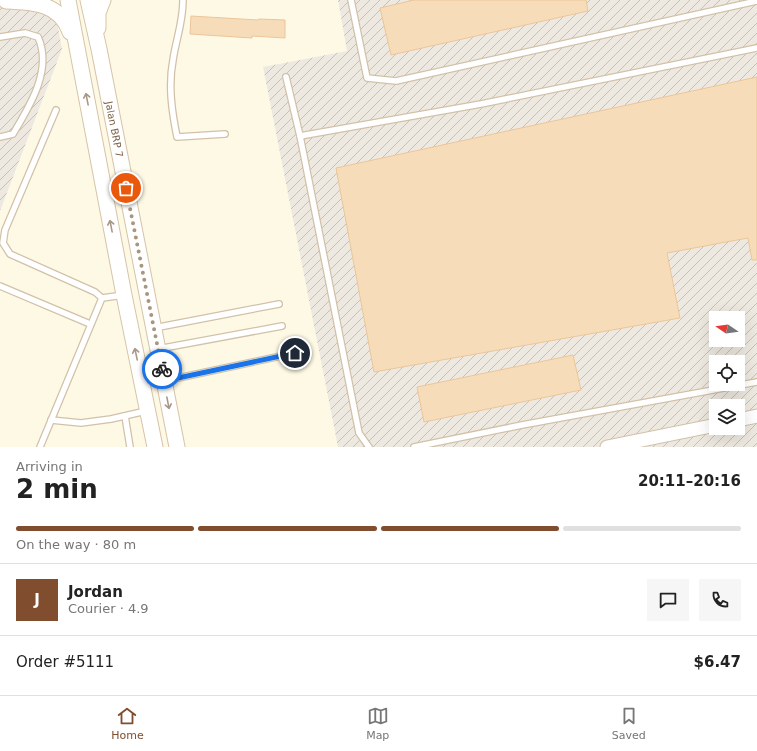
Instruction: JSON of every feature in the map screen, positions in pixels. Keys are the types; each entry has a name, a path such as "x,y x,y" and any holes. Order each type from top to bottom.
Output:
{"main road":[{"path":"68,0 124,295 156,447"},
{"name":"Jalan BRP 7","path":"88,0 99,49 177,447"},
{"path":"99,49 98,13 103,0"},
{"path":"6,1 31,2 50,8 62,16 68,26 80,60"}],"street":[{"path":"745,419 757,416"},
{"path":"607,447 709,426"}],"lane":[{"path":"183,0 183,17 172,61 171,104 176,136 225,134"},
{"path":"351,0 367,78 396,81 757,1"},
{"path":"0,37 25,33 38,37 42,46 42,69 39,83 28,108 13,134 0,137"},
{"path":"300,136 481,104 757,48"},
{"path":"286,77 300,136 359,433 369,447"},
{"path":"56,110 5,230 4,243 10,254 95,292 102,298 124,295"},
{"path":"0,286 90,324"},
{"path":"40,447 102,298"},
{"path":"154,328 279,304"},
{"path":"158,349 282,326"},
{"path":"164,381 295,353"},
{"path":"414,447 522,425 757,382"},
{"path":"51,420 81,423 148,411"},
{"path":"125,416 130,447"}],"shaded area":[{"path":"0,0 53,0 62,49 0,211"},
{"path":"338,0 757,0 757,447 338,447 263,67 347,51"}],"building":[{"path":"414,0 586,0 588,11 391,55 380,8"},
{"path":"191,16 285,20 285,38 252,36 252,38 190,34"},
{"path":"757,77 757,260 752,260 748,238 667,253 680,318 374,372 336,168"},
{"path":"573,355 581,390 424,422 417,387"}],"way so far":[{"path":"126,188 162,369"}],"route":[{"path":"162,369 164,381 295,353"}]}
